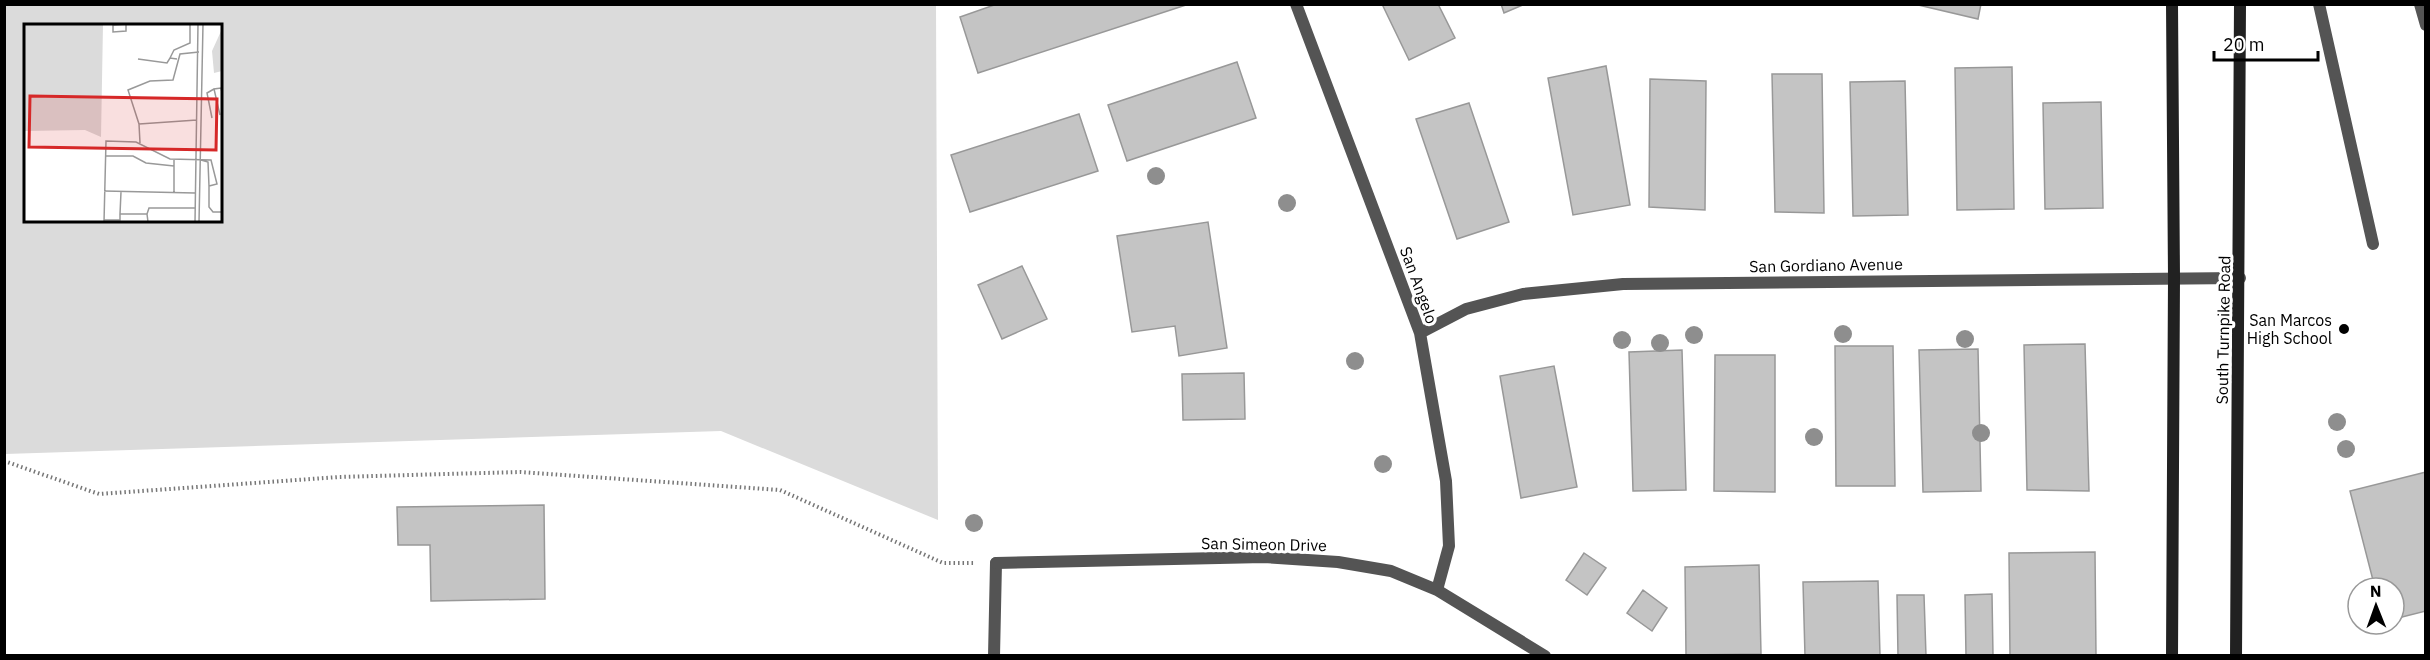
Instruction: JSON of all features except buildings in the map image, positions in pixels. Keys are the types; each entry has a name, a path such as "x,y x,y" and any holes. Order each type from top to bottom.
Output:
{"main road":[{"path":"2172,4 2174,278 2172,656"},
{"name":"South Turnpike Road","path":"2236,656 2240,4"}],"street":[{"name":"San Angelo","path":"1296,4 1420,333 1446,482 1449,546 1437,590"},
{"path":"2319,4 2373,244"},
{"path":"2420,4 2426,25"},
{"name":"San Gordiano Avenue","path":"1420,333 1466,309 1523,294 1623,284 2240,278"},
{"name":"San Simeon Drive","path":"996,563 1264,557 1338,562 1392,571 1437,590 1545,656"},
{"path":"994,656 996,563"}],"path":[{"path":"4,461 99,494 339,477 520,472 780,490 943,563 996,563"}],"shaded area":[{"path":"4,5 936,5 938,520 721,431 5,454"}],"place":[{"name":"San Marcos High School","path":"2344,329"}]}
